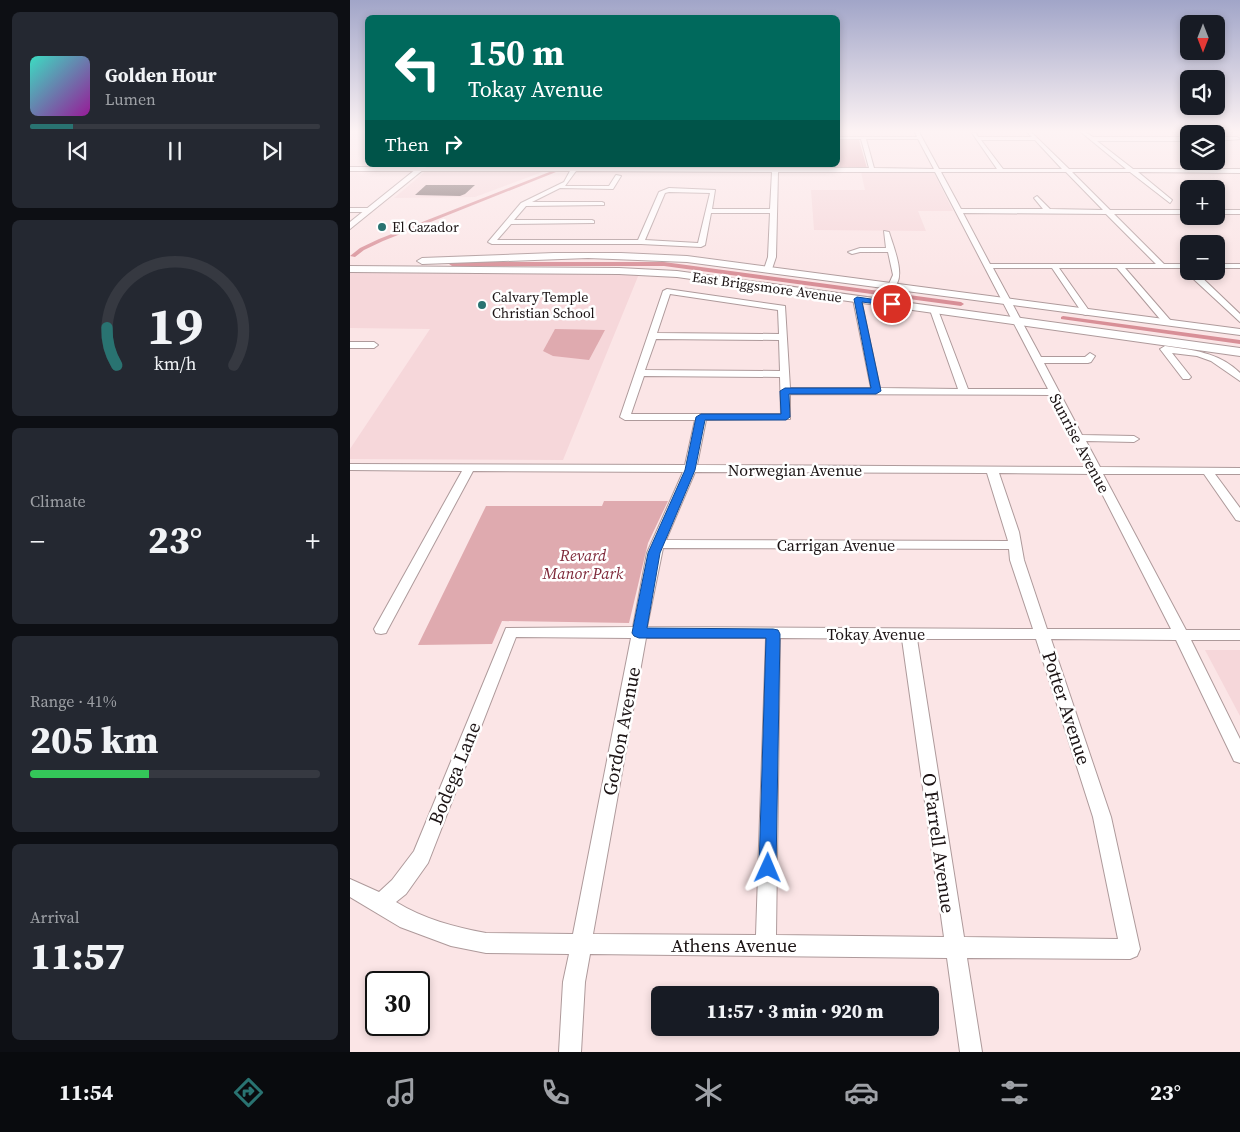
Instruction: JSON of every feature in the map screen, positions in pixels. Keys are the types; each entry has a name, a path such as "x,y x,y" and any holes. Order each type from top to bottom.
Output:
{"main road":[{"path":"350,226 405,181"},
{"name":"East Briggsmore Avenue","path":"350,262 396,262 512,256 629,256 687,259 1240,332"},
{"name":"East Briggsmore Avenue","path":"350,270 648,272 694,276 1240,352"},
{"path":"892,304 955,309 984,307 1006,301"},
{"path":"1016,321 1043,315 1067,313 1124,317"}],"street":[{"path":"569,181 531,198 523,204 492,242 641,242 700,245 713,192 711,190 664,190 641,242"},
{"path":"558,186 569,188 611,188 615,181"},
{"path":"696,190 698,181"},
{"path":"768,269 772,257 775,181"},
{"name":"Sunrise Avenue","path":"943,181 1180,634 1240,756"},
{"path":"1077,181 1161,266"},
{"path":"1145,181 1180,208"},
{"path":"1037,198 1048,211"},
{"path":"523,204 602,204"},
{"path":"350,210 370,210"},
{"path":"709,211 774,211"},
{"path":"959,211 1180,212"},
{"path":"1225,212 1240,212"},
{"path":"508,222 592,222"},
{"path":"886,232 897,276 892,286"},
{"path":"852,252 860,250 890,250"},
{"path":"1053,265 1086,312"},
{"path":"987,266 1118,265 1180,267"},
{"path":"1118,265 1168,323"},
{"path":"1225,266 1240,266"},
{"path":"1200,280 1240,319"},
{"path":"667,291 782,308 786,417 625,417 652,336 667,291"},
{"path":"857,299 876,391"},
{"path":"934,310 964,391"},
{"path":"652,336 783,337"},
{"path":"350,345 374,345"},
{"path":"1186,377 1165,349 1194,353 1217,360 1229,365 1240,378"},
{"path":"1036,360 1088,360 1090,356"},
{"path":"640,373 784,374"},
{"path":"785,391 1053,392"},
{"name":"Gordon Avenue","path":"570,1052 574,982 654,553 690,470 701,417"},
{"path":"1078,438 1134,439"},
{"name":"Norwegian Avenue","path":"350,467 1240,471"},
{"path":"380,629 469,468"},
{"name":"Potter Avenue","path":"992,471 1013,532 1017,560 1102,817 1130,949"},
{"path":"1207,471 1240,517"},
{"name":"Carrigan Avenue","path":"658,544 1015,545"},
{"name":"Tokay Avenue","path":"511,632 1240,635"},
{"name":"Bodega Lane","path":"380,903 399,887 421,857 511,632"},
{"path":"766,945 773,634"},
{"name":"O Farrell Avenue","path":"909,634 971,1052"},
{"name":"Athens Avenue","path":"350,888 366,894 396,914 424,928 455,938 486,943 1130,949"}],"shaded area":[{"path":"414,181 518,181 475,197 394,198"},
{"path":"863,181 938,181 953,211 918,211 926,231 814,230 811,190 865,190"},
{"path":"350,271 639,274 563,460 350,459 350,449 430,329 350,328"},
{"path":"1205,650 1240,650 1240,716"}],"green space":[{"path":"555,329 605,330 589,360 553,356 543,351"},
{"name":"Revard Manor Park","path":"604,501 668,501 648,543 629,623 502,621 492,644 418,645 486,506 602,506"}],"building":[{"path":"426,185 475,185 460,196 415,195"}],"waterway":[{"path":"353,256 362,249 381,240 531,181"},
{"path":"452,264 664,264 961,304"},
{"path":"1063,318 1240,342"}],"place":[{"name":"El Cazador","path":"382,227"},
{"name":"Calvary Temple Christian School","path":"482,305"}],"route":[{"path":"768,868 773,634 639,633 654,553 690,470 701,417 786,417 785,391 876,391 857,299 892,304"}]}
